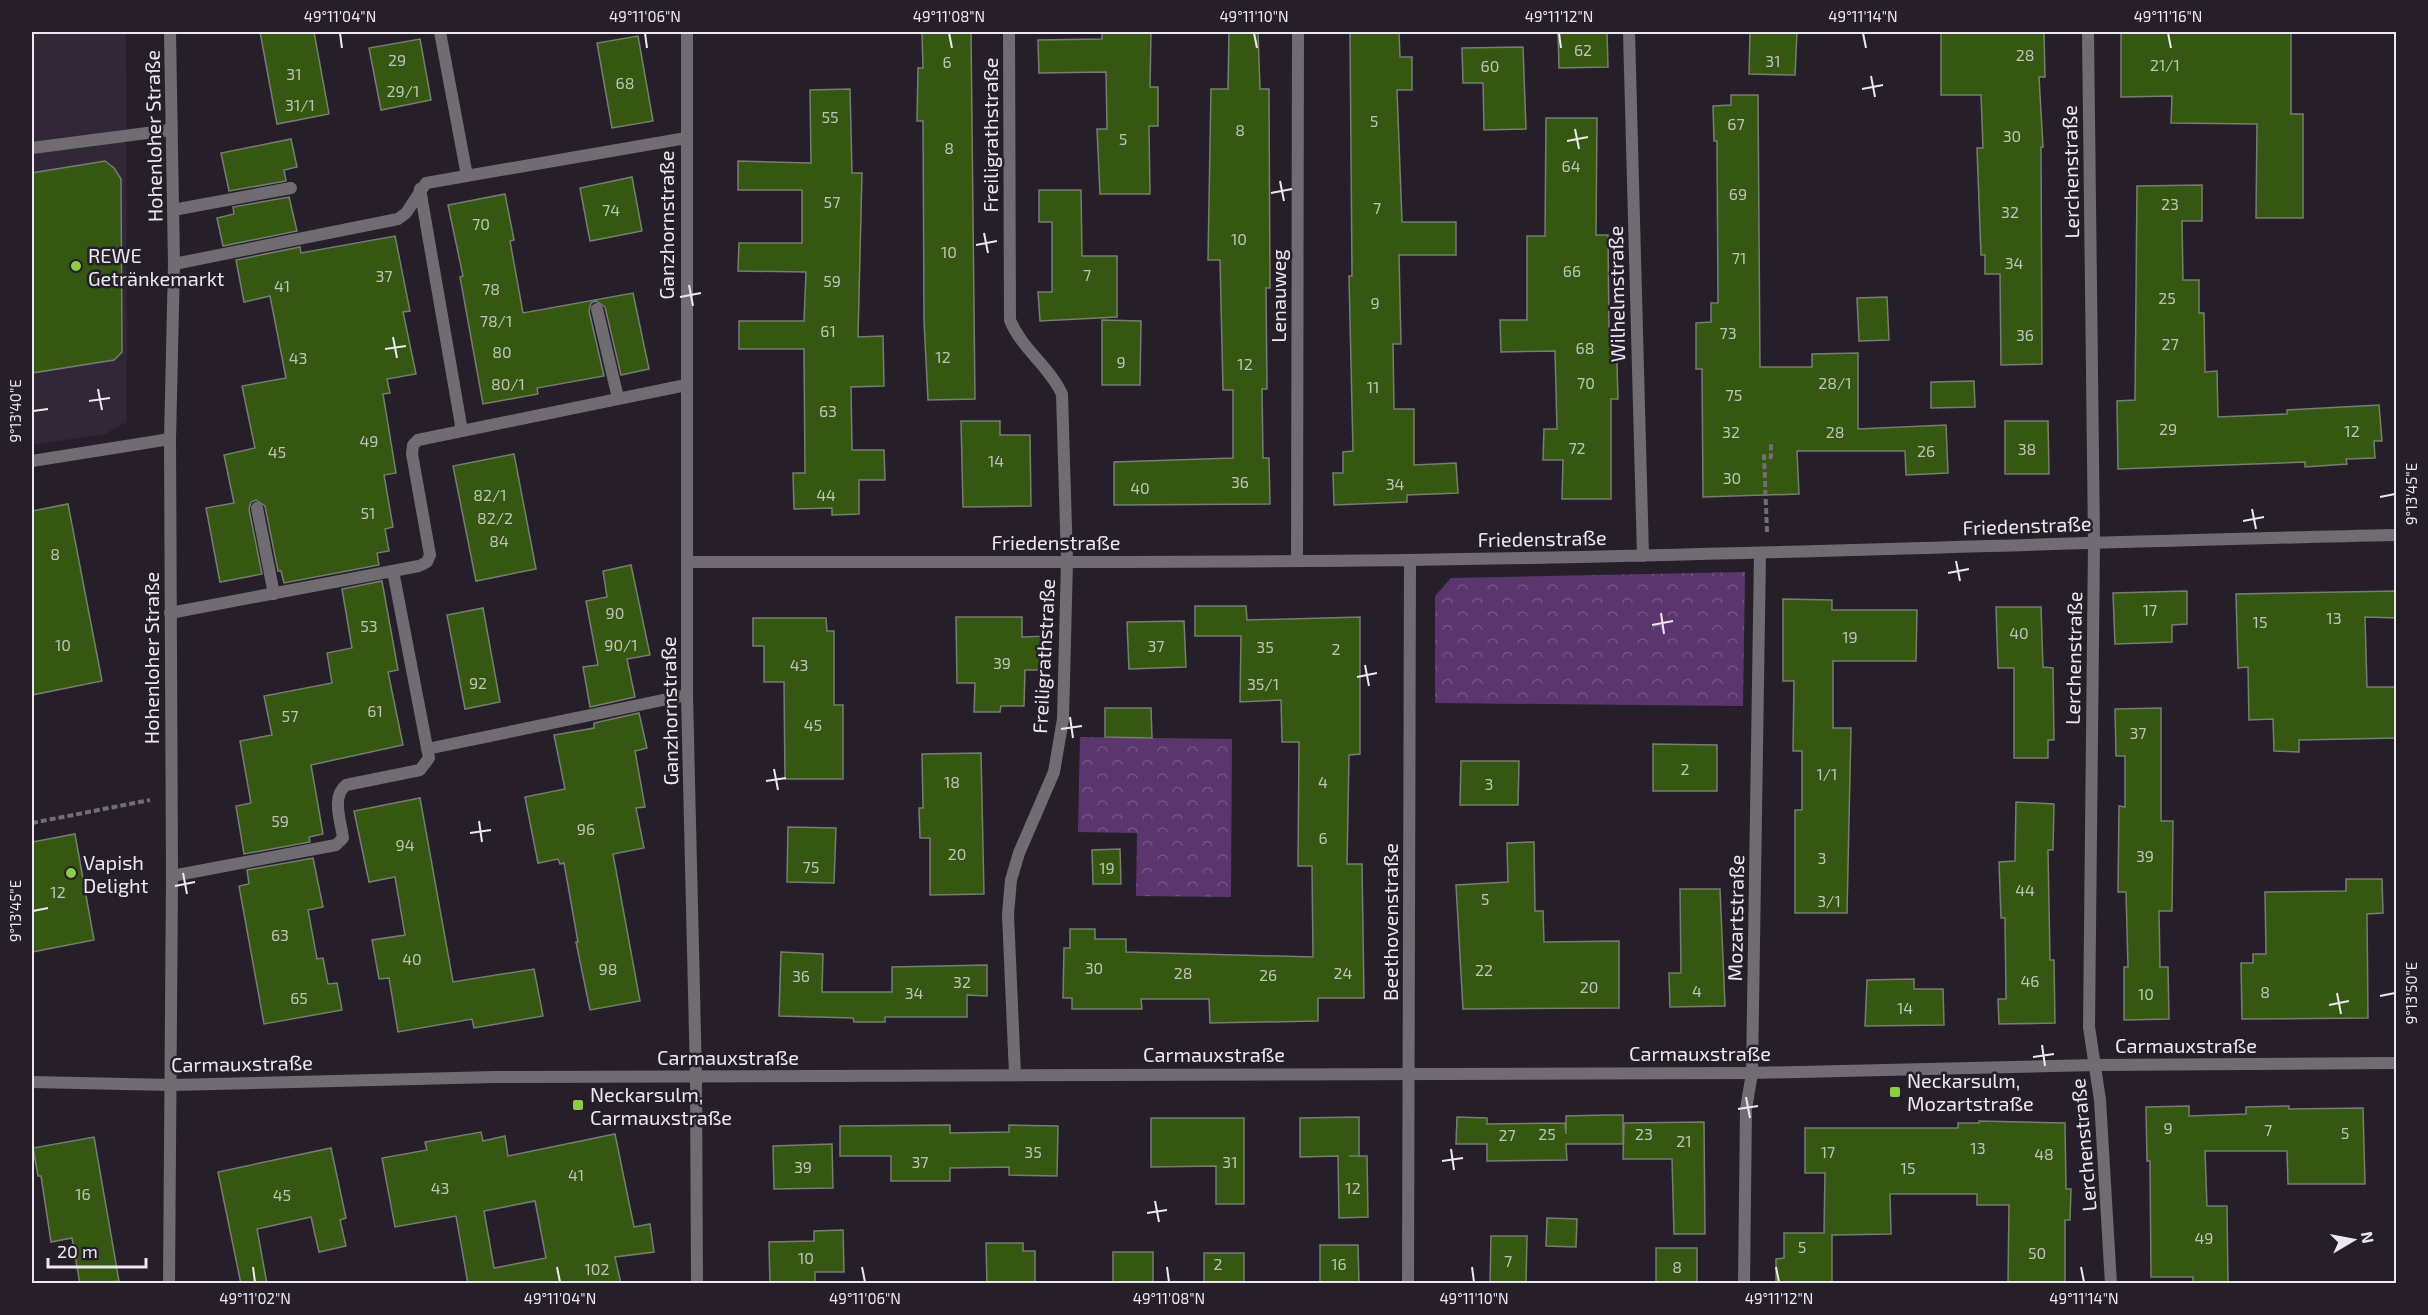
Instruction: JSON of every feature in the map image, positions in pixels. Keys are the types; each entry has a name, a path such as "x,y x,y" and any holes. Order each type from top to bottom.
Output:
{"street":[{"name":"Hohenloher Straße","path":"168,1284 172,876 170,439 174,264 170,32"},
{"path":"440,32 467,176"},
{"name":"Ganzhornstraße","path":"687,32 687,695 696,1077 697,1284"},
{"name":"Freiligrathstraße","path":"1009,32 1010,320 1014,331 1056,380 1062,394 1067,561 1063,719 1053,772 1019,853 1011,880 1008,914 1015,1075"},
{"name":"Lenauweg","path":"1297,561 1298,32"},
{"name":"Wilhelmstraße","path":"1629,32 1643,556"},
{"name":"Lerchenstraße","path":"2088,32 2094,542 2090,1027 2096,1065 2111,1284"},
{"path":"32,148 170,130"},
{"name":"Ganzhornstraße","path":"420,189 426,183 686,138"},
{"path":"173,210 291,188"},
{"path":"174,264 398,219 406,213 420,189"},
{"path":"420,189 462,431"},
{"path":"597,309 618,398"},
{"path":"170,613 419,566 427,562 430,555 412,454 413,445 418,440 686,385"},
{"path":"32,461 170,439"},
{"path":"257,508 274,594"},
{"name":"Friedenstraße","path":"687,562 1410,560 1764,553 2397,535"},
{"name":"Mozartstraße","path":"1744,1284 1746,1109 1752,1073 1764,553"},
{"name":"Beethovenstraße","path":"1408,1284 1410,560"},
{"path":"172,876 336,845 343,838 337,799 340,790 346,785 420,770 429,759 393,571"},
{"path":"427,749 687,695"},
{"name":"Carmauxstraße","path":"32,1082 171,1085 495,1077 1409,1072 1752,1073 2096,1065 2397,1063"}],"path":[{"path":"1764,553 1764,456 1771,456 1771,441"},
{"path":"32,823 172,796"}],"shaded area":[{"path":"32,32 126,32 127,422 105,434 32,445"}],"green space":[{"path":"1745,572 1743,706 1435,703 1435,596 1451,578"},
{"path":"1080,737 1232,739 1231,897 1136,896 1137,833 1078,832"}],"building":[{"path":"260,32 314,32 329,114 277,124"},
{"path":"971,32 975,399 928,400 924,321 923,121 917,121 918,68 923,68 922,33"},
{"path":"1102,32 1151,32 1150,87 1158,87 1158,126 1149,126 1150,194 1100,194 1097,129 1107,129 1106,72 1039,73 1038,40 1102,39"},
{"path":"1229,32 1258,32 1260,89 1269,89 1270,288 1266,288 1267,389 1262,389 1263,458 1269,458 1270,504 1114,505 1114,462 1233,458 1233,390 1223,390 1220,260 1208,260 1211,89 1228,89"},
{"path":"1350,32 1399,32 1400,57 1412,57 1412,90 1397,90 1402,222 1456,222 1456,255 1399,255 1401,344 1393,344 1394,409 1414,409 1414,465 1456,463 1458,493 1407,495 1407,502 1334,505 1333,473 1343,473 1343,452 1353,451 1349,276 1352,276"},
{"path":"1558,32 1607,32 1608,67 1559,68"},
{"path":"1750,32 1797,32 1795,75 1749,74"},
{"path":"1941,32 2044,32 2045,77 2039,77 2043,147 2041,147 2042,364 2001,365 2000,274 1985,274 1985,255 1981,255 1977,148 1983,148 1981,95 1941,95"},
{"path":"2121,32 2291,32 2291,114 2303,114 2303,218 2256,218 2257,124 2171,123 2172,96 2121,97"},
{"path":"638,36 653,121 612,128 597,43"},
{"path":"420,39 431,100 381,110 369,48"},
{"path":"1523,47 1526,129 1484,130 1483,83 1463,83 1462,48"},
{"path":"850,89 852,173 862,173 858,337 883,336 884,386 851,387 852,450 884,450 885,480 859,480 859,514 832,515 832,508 794,509 793,473 805,473 804,349 739,349 739,321 804,321 806,272 738,271 739,243 802,243 802,190 738,190 738,161 811,163 810,90"},
{"path":"1731,95 1758,95 1760,367 1812,367 1812,354 1858,353 1858,429 1946,425 1948,473 1906,475 1905,451 1797,451 1799,494 1703,497 1702,369 1696,369 1696,323 1711,322 1711,303 1718,303 1717,141 1714,141 1713,106 1731,105"},
{"path":"1546,118 1597,118 1596,235 1608,235 1609,329 1616,329 1618,399 1611,399 1611,499 1562,499 1563,460 1543,460 1544,429 1557,429 1555,351 1501,352 1500,320 1527,320 1527,236 1545,236"},
{"path":"291,139 297,167 284,170 286,181 229,191 221,153"},
{"name":"REWE Getränkemarkt","path":"105,161 114,168 121,179 122,352 114,360 32,373 32,173"},
{"path":"632,177 642,231 590,241 580,188"},
{"path":"2202,185 2202,221 2182,221 2183,280 2199,280 2199,313 2204,313 2205,372 2217,371 2218,417 2287,414 2287,410 2379,405 2382,441 2374,441 2375,458 2346,459 2347,464 2305,467 2305,462 2118,469 2117,401 2135,400 2137,186"},
{"path":"1039,190 1081,190 1082,256 1117,256 1117,317 1040,321 1038,292 1052,292 1052,222 1039,222"},
{"path":"505,194 514,240 510,241 523,313 633,293 649,369 621,375 605,307 596,301 591,303 589,311 604,376 537,388 538,394 483,404 460,277 463,276 448,205"},
{"path":"289,197 297,231 223,246 217,218 234,214 233,207"},
{"path":"395,236 410,311 403,312 416,374 387,379 390,393 383,394 396,473 384,475 393,527 385,529 389,551 377,553 379,565 284,583 281,571 278,571 265,506 256,500 251,502 249,509 262,574 220,582 206,508 234,503 224,455 255,448 242,386 286,378 270,296 244,302 236,260 300,247 301,253"},
{"path":"1887,297 1889,340 1859,341 1857,298"},
{"path":"1102,320 1141,321 1140,385 1102,385"},
{"path":"1974,381 1975,407 1931,408 1931,382"},
{"path":"961,421 1000,421 1000,435 1030,435 1031,506 963,507"},
{"path":"2005,421 2048,421 2049,474 2005,474"},
{"path":"514,454 536,569 476,581 453,466"},
{"path":"68,504 102,681 32,695 32,511"},
{"path":"631,565 650,655 627,659 635,697 590,707 583,667 598,665 586,601 607,597 603,571"},
{"path":"382,581 398,670 388,672 403,745 311,765 323,834 309,837 310,842 244,854 236,806 251,803 240,741 272,735 264,696 332,683 327,653 352,648 342,589"},
{"path":"2187,591 2187,624 2172,625 2172,642 2115,644 2113,593"},
{"path":"2397,591 2397,618 2365,617 2367,687 2396,687 2397,738 2299,740 2299,752 2274,751 2273,719 2249,720 2248,667 2238,668 2236,594"},
{"path":"1783,599 1832,600 1832,610 1917,610 1916,661 1833,661 1833,728 1851,728 1847,913 1795,913 1795,810 1802,810 1802,751 1793,751 1794,681 1783,681"},
{"path":"1195,606 1246,606 1247,620 1360,617 1360,754 1349,755 1347,864 1362,864 1364,998 1318,998 1318,1021 1210,1023 1209,999 1141,999 1142,1009 1072,1009 1072,998 1063,998 1064,948 1070,948 1070,929 1095,929 1095,939 1126,939 1126,952 1313,957 1312,866 1298,866 1299,742 1282,742 1281,700 1240,702 1241,636 1195,636"},
{"path":"1996,607 2041,607 2043,667 2053,668 2054,740 2048,740 2048,758 2014,758 2014,668 1998,668"},
{"path":"483,608 500,702 465,709 447,615"},
{"path":"956,617 1022,617 1022,637 1048,636 1048,670 1025,670 1024,706 1001,706 1000,712 974,712 975,683 957,683"},
{"path":"753,618 826,618 827,631 834,631 834,705 843,705 843,779 785,779 784,682 764,682 764,646 753,646"},
{"path":"1184,621 1186,667 1129,669 1127,622"},
{"path":"1105,708 1151,708 1152,738 1105,737"},
{"path":"2161,708 2161,821 2173,821 2172,911 2159,911 2160,967 2168,967 2169,1019 2124,1020 2124,967 2128,967 2126,892 2118,892 2119,806 2125,807 2125,756 2116,756 2115,709"},
{"path":"639,713 647,748 635,751 645,807 636,808 644,848 613,854 640,1001 590,1010 576,942 578,942 564,863 560,864 558,859 538,863 525,797 565,789 554,735 594,728 594,723"},
{"path":"1653,744 1717,745 1717,791 1653,791"},
{"path":"981,753 984,894 930,895 930,838 920,838 919,808 923,808 922,754"},
{"path":"1461,761 1519,761 1518,805 1460,805"},
{"path":"420,798 453,982 534,969 543,1016 474,1028 472,1019 398,1032 389,978 379,979 372,940 405,935 395,877 369,882 354,811"},
{"path":"2016,802 2054,804 2053,850 2048,850 2050,960 2054,960 2055,1023 1999,1024 1998,999 2006,999 2005,918 2001,918 1999,862 2015,861"},
{"path":"788,827 836,828 834,883 787,882"},
{"path":"75,834 94,940 32,952 32,842"},
{"path":"1534,842 1535,911 1543,911 1544,942 1619,941 1619,1008 1463,1009 1456,885 1508,882 1507,843"},
{"path":"1120,849 1121,884 1093,884 1092,850"},
{"path":"313,858 323,907 308,910 317,959 323,958 328,984 337,983 342,1010 264,1024 239,886 249,884 247,870"},
{"path":"2346,879 2382,879 2383,913 2367,914 2368,1018 2242,1019 2241,963 2253,963 2253,954 2266,954 2265,892 2346,891"},
{"path":"1680,889 1720,889 1725,1006 1670,1007 1669,973 1681,973"},
{"path":"781,952 823,954 822,992 892,992 892,967 987,965 987,996 967,995 967,1017 885,1017 885,1022 854,1022 853,1018 779,1016"},
{"path":"1914,979 1914,989 1943,989 1944,1025 1865,1026 1867,980"},
{"path":"2189,1106 2189,1116 2246,1114 2246,1107 2363,1108 2365,1184 2288,1184 2287,1151 2205,1151 2207,1206 2227,1206 2228,1284 2193,1284 2193,1277 2151,1277 2150,1161 2147,1161 2146,1107"},
{"path":"1623,1115 1623,1144 1566,1144 1567,1160 1487,1161 1487,1144 1456,1144 1457,1117 1487,1118 1487,1124 1565,1123 1566,1134 1566,1116"},
{"path":"1359,1117 1359,1156 1367,1156 1368,1217 1339,1218 1338,1156 1300,1157 1300,1118"},
{"path":"1151,1118 1244,1118 1244,1204 1216,1204 1216,1166 1151,1167"},
{"path":"1979,1121 2065,1123 2066,1189 2071,1189 2070,1220 2065,1220 2065,1284 2008,1284 2009,1205 1977,1205 1977,1194 1890,1194 1891,1234 1832,1235 1832,1284 1776,1284 1776,1259 1784,1258 1784,1233 1824,1233 1825,1173 1805,1173 1805,1128 1958,1128 1958,1123 1979,1123"},
{"path":"1704,1122 1705,1234 1674,1234 1672,1159 1623,1159 1624,1123"},
{"path":"950,1125 950,1133 1009,1132 1009,1125 1058,1126 1057,1176 1009,1175 1009,1167 950,1168 950,1181 891,1181 891,1156 840,1156 840,1126"},
{"path":"481,1132 483,1141 505,1136 508,1156 615,1134 634,1227 650,1224 654,1252 615,1257 621,1284 468,1284 456,1216 395,1227 382,1158 427,1150 425,1142","holes":["535,1201 546,1258 494,1268 484,1211"]},
{"path":"94,1137 119,1281 80,1284 72,1238 51,1242 41,1176 38,1176 33,1148"},
{"path":"832,1144 833,1188 774,1189 773,1146"},
{"path":"331,1148 346,1218 340,1220 346,1246 319,1252 311,1217 257,1229 267,1284 241,1284 218,1172"},
{"path":"1547,1218 1577,1219 1576,1247 1546,1246"},
{"path":"843,1230 844,1272 815,1272 815,1284 770,1284 769,1242 814,1241 814,1231"},
{"path":"1491,1236 1527,1236 1526,1284 1490,1284"},
{"path":"986,1243 1023,1243 1023,1251 1035,1251 1035,1284 987,1284"},
{"path":"1320,1245 1358,1245 1359,1284 1320,1284"},
{"path":"1656,1248 1697,1248 1697,1284 1656,1284"},
{"path":"1113,1252 1153,1252 1153,1284 1113,1284"},
{"path":"1204,1253 1244,1253 1244,1284 1204,1284"}],"place":[{"name":"REWE Getränkemarkt","path":"76,266"},
{"name":"Vapish Delight","path":"71,873"},
{"name":"Neckarsulm, Mozartstraße","path":"1895,1092"},
{"name":"Neckarsulm, Carmauxstraße","path":"578,1105"}]}
